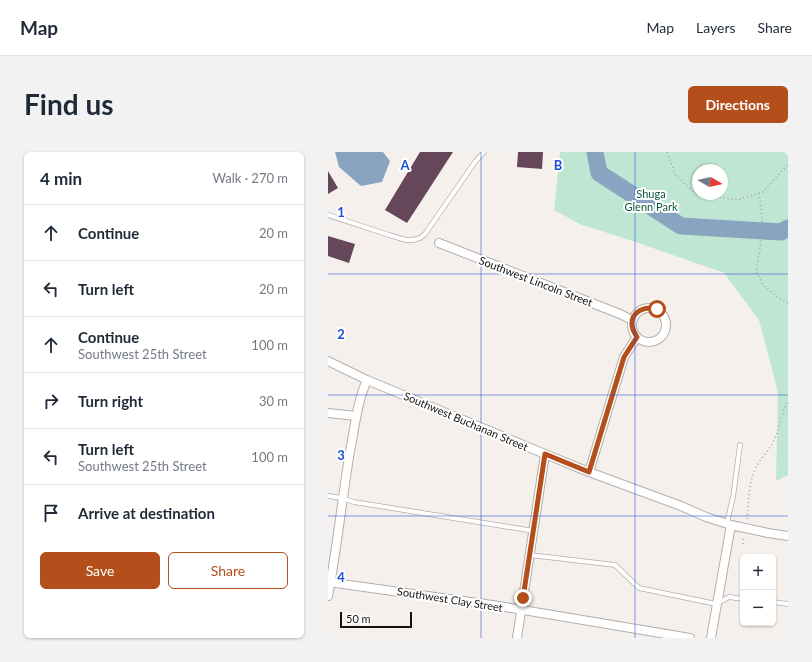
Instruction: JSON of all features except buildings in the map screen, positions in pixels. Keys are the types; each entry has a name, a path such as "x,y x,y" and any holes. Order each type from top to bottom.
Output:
{"street":[{"name":"Southwest Lincoln Street","path":"439,243 632,320"},
{"path":"651,307 657,309 665,318 666,324 664,333 657,340 650,342 642,340 637,337 633,331 632,320 637,312 643,308 651,307"},
{"path":"589,472 624,357 637,337"},
{"name":"Southwest Buchanan Street","path":"328,361 367,380 545,454 706,517 745,528 788,536"},
{"path":"328,596 342,498 356,416 362,390 367,380"},
{"path":"328,413 356,416"},
{"path":"517,638 545,454"},
{"path":"710,638 729,524"},
{"name":"Southwest Clay Street","path":"329,582 465,601 690,638"}],"lane":[{"path":"328,214 389,236 406,240 420,238 425,234 474,162 484,152"},
{"path":"729,524 740,445"},
{"path":"328,496 354,502 534,531"},
{"path":"530,555 615,565 639,588 716,604 729,597 740,599"},
{"path":"776,602 788,604"}],"path":[{"path":"667,152 676,176 692,190"},
{"path":"728,199 737,200 763,192 788,164"},
{"path":"759,193 762,217 760,249 756,271 762,285 780,300 788,303"},
{"path":"743,544 749,505 750,487 755,469 772,444 788,400"}],"green space":[{"name":"Shuga Glenn Park","path":"560,152 788,152 788,475 776,481 778,392 759,320 724,273 582,225 554,210"}],"water":[{"path":"335,152 383,152 390,161 382,182 361,186 339,167"}],"waterway":[{"path":"595,152 599,173 681,226 781,232 788,228"}],"route":[{"path":"523,598 545,454 589,472 624,357 637,337 633,331 632,320 637,312 643,308 651,307 657,309"}]}
